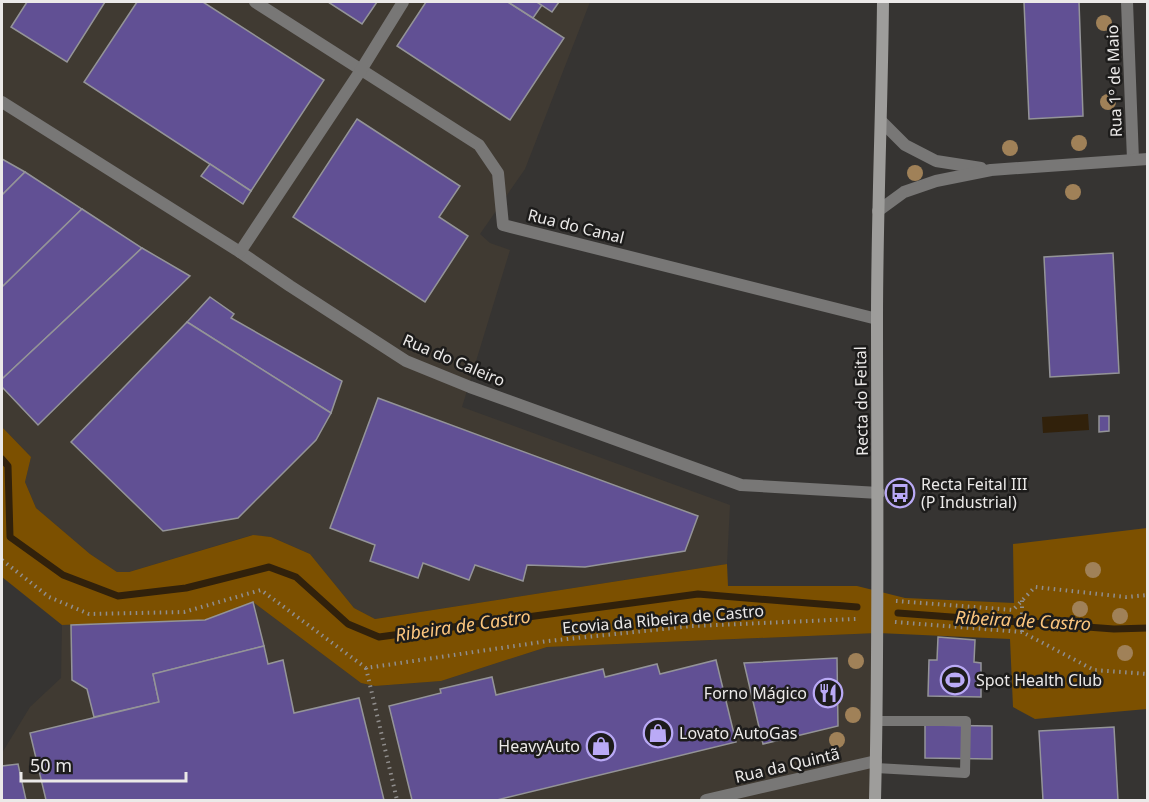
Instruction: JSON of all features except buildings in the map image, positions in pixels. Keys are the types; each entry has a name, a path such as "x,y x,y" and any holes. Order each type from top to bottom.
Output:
{"street":[{"name":"Rua do Canal","path":"255,2 479,145 498,173 503,225 877,319"},
{"path":"240,252 361,70 403,2"},
{"name":"Recta do Feital","path":"875,801 879,494 878,211 882,122 883,2"},
{"name":"Rua 1º de Maio","path":"1127,2 1133,160"},
{"name":"Rua do Caleiro","path":"2,102 240,252 406,361 470,387 741,485 879,494"},
{"path":"882,122 905,145 936,161 991,170"},
{"path":"878,211 904,192 936,180 991,170 1148,159"},
{"name":"Rua da Quintã","path":"706,801 876,764"}],"lane":[{"path":"876,764 965,773 966,721 877,721"}],"path":[{"path":"2,560 48,597 89,614 184,612 261,590 366,668 397,801"},
{"path":"896,601 1013,610 1035,587 1126,597 1148,595"},
{"path":"1022,600 1022,632"},
{"name":"Ecovia da Ribeira de Castro","path":"366,668 548,641 692,626 856,620"},
{"path":"895,622 1022,632 1094,670 1148,674"}],"shaded area":[{"path":"2,2 590,2 525,169 480,234 490,243 510,250 462,407 730,505 727,564 375,619 354,608 310,554 271,537 252,535 129,572 117,572 90,554 36,508 25,482 31,457 2,427"},
{"path":"1088,414 1089,430 1043,433 1042,417"},
{"path":"2,427 31,457 25,482 36,508 90,554 117,572 129,572 253,535 271,537 310,554 354,608 375,619 727,564 728,586 857,586 905,598 1014,603 1013,544 1147,528 1147,709 1035,719 1013,707 1010,639 878,633 547,647 441,681 375,686 361,683 253,602 205,620 62,625 2,577"},
{"path":"253,602 361,683 375,686 441,681 547,647 878,633 875,800 2,800 2,753 30,707 61,678 62,625 205,620"}],"waterway":[{"name":"Ribeira de Castro","path":"2,459 8,466 10,537 63,575 118,596 186,588 269,567 296,577 348,624 379,637 698,594 857,607"},
{"name":"Ribeira de Castro","path":"898,613 1114,629 1148,628"}],"place":[{"name":"Recta Feital III (P Industrial)","path":"900,493"},
{"name":"Spot Health Club","path":"955,680"},
{"name":"Forno Mágico","path":"828,693"},
{"name":"Lovato AutoGas","path":"658,733"},
{"name":"HeavyAuto","path":"601,746"}]}
